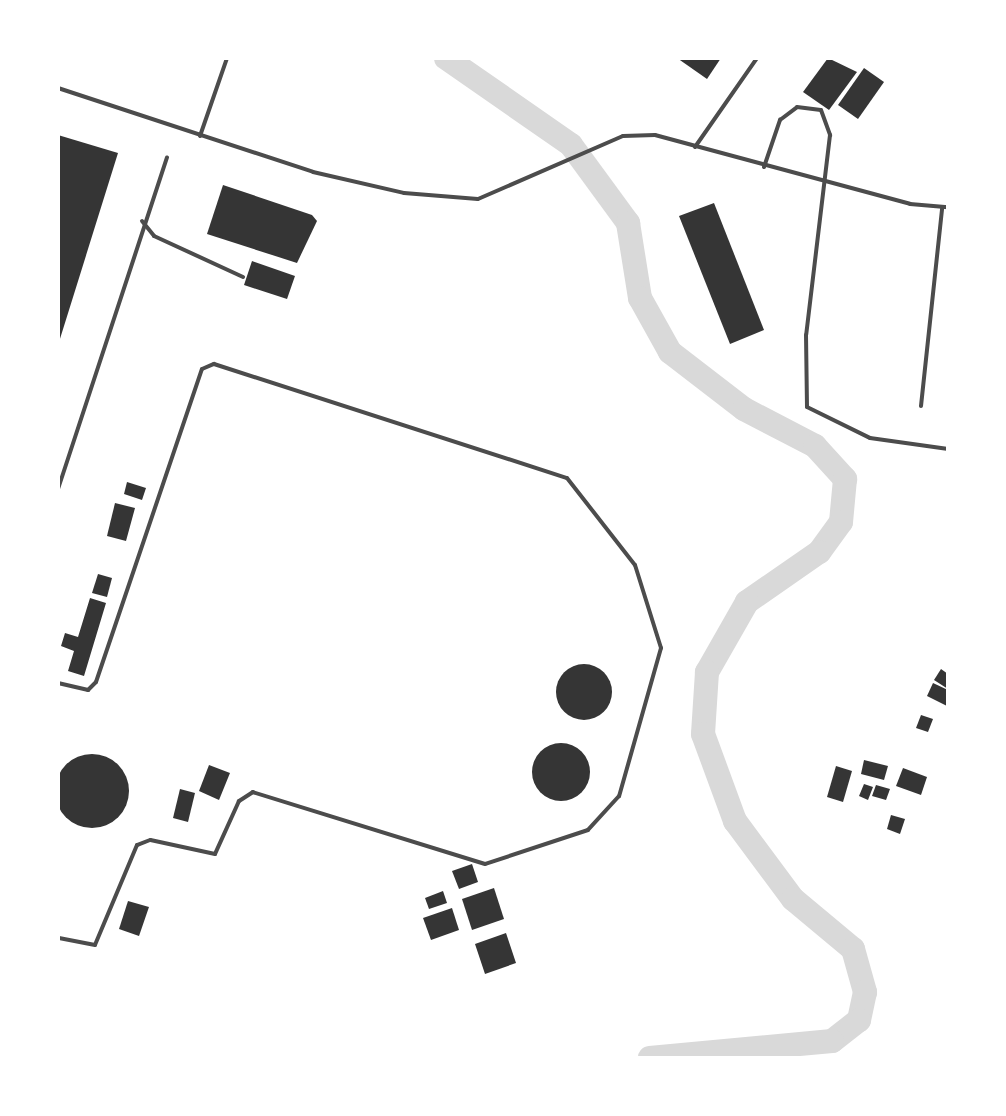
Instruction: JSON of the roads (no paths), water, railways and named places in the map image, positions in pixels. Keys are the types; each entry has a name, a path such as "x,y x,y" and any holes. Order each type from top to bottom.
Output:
{"lane":[{"path":"200,136 227,58"},
{"path":"695,147 757,58"},
{"path":"58,88 200,136 404,193 478,199 597,151 623,136 695,147 822,181 945,207 921,406"},
{"path":"764,167 780,120 812,106 821,110 830,135 822,181 803,401 870,438 948,449"},
{"path":"58,489 142,221 167,157"},
{"path":"142,221 154,236 243,277"},
{"path":"58,683 88,690 96,682 202,369 214,364 567,478 635,565 661,648 619,796 588,830 485,864 253,792 239,801 215,854 150,840 137,845 95,945 58,938"}],"waterway":[{"path":"446,58 571,145 628,223 640,298 670,352 744,409 815,446 845,479 841,522 819,552 747,602 707,672 703,734 735,821 793,899 853,949 865,992 859,1020 832,1041 650,1058"}]}
